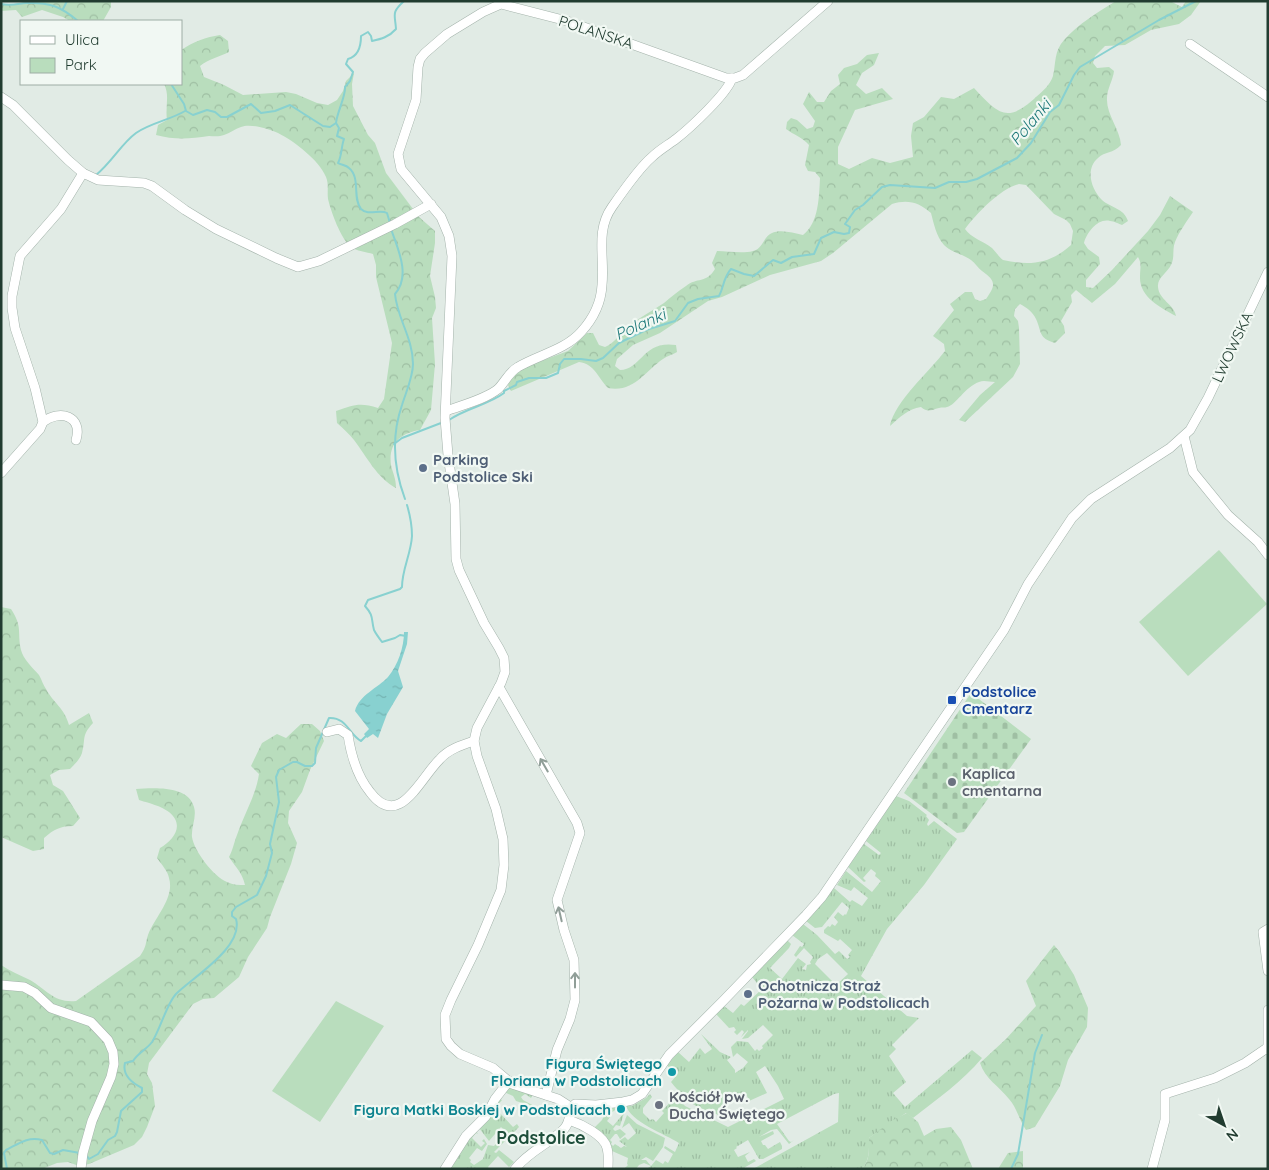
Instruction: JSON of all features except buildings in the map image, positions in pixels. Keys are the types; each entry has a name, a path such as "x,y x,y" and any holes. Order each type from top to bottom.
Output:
{"street":[{"path":"446,411 490,394 504,383 516,368 559,348 580,333 591,319 601,295 602,243 605,218 650,158 677,139 699,118 726,89 732,78 742,75 828,1"},
{"name":"POLAŃSKA","path":"474,741 477,728 505,672 504,658 484,623 456,560 455,504 448,455 446,411 451,245 441,217 401,169 398,154 416,100 420,60 425,53 448,34 483,12 501,4 567,21 726,78 732,78"},
{"path":"1190,44 1268,97"},
{"path":"1,97 13,105 83,174 98,180 144,183 152,186 185,210 216,229 298,267 328,257 431,204"},
{"path":"1,473 40,429 43,422 33,380 15,328 12,308 13,288 20,256 61,210 83,174"},
{"name":"LWOWSKA","path":"572,1108 576,1104 596,1105 624,1102 642,1094 669,1055 724,1001 822,897 1004,630 1028,584 1072,518 1091,499 1170,448 1195,423 1268,272"},
{"path":"43,422 54,416 68,417 76,422 78,426 79,430 76,440"},
{"path":"1184,436 1193,472 1228,515 1258,542 1268,555"},
{"path":"499,687 577,823 580,833 557,900 574,960 575,1000 570,1019 557,1050 546,1095"},
{"path":"326,732 339,729 348,734 350,748 358,772 367,788 376,801 391,807 397,807 416,790 440,758 456,748 474,741 477,756 496,809 503,839 504,865 501,890 491,918 445,1015 446,1039 460,1054 494,1068 509,1081 558,1099 572,1108 569,1120 563,1130 526,1156 515,1169"},
{"path":"1268,928 1263,932 1268,971"},
{"path":"1,984 24,987 35,993 51,1008 91,1022 108,1040 111,1046 114,1064 111,1077 92,1121 83,1152 81,1169"},
{"path":"1152,1169 1165,1120 1165,1094 1215,1078 1245,1063 1267,1049 1268,1010"},
{"path":"445,1169 466,1136 486,1116 495,1099 509,1081"},
{"path":"569,1120 588,1128 605,1144 608,1151 608,1169"}],"green space":[{"path":"30,1 111,1 111,7 104,20 68,20 42,10 22,17 16,10 1,11 1,3 9,5"},
{"path":"1116,1 1170,1 1182,7 1186,1 1201,1 1191,15 1179,24 1151,30 1125,45 1105,46 1095,56 1093,63 1097,68 1109,67 1114,71 1107,95 1107,104 1121,145 1101,156 1094,163 1091,173 1092,185 1102,200 1124,213 1128,221 1122,225 1112,221 1101,222 1088,235 1084,243 1088,249 1099,257 1100,264 1086,280 1086,287 1093,288 1148,231 1160,215 1170,196 1193,212 1175,242 1171,265 1158,284 1161,295 1175,312 1176,316 1163,309 1147,296 1143,290 1138,257 1115,284 1092,303 1076,290 1071,295 1072,302 1061,321 1065,333 1055,343 1043,337 1033,314 1020,304 1015,309 1014,316 1018,321 1019,328 1020,364 1013,377 965,422 959,420 980,395 995,382 983,381 974,384 950,406 930,410 921,407 912,410 890,426 898,407 905,397 945,351 944,344 933,336 954,310 950,304 965,292 972,292 975,299 980,301 986,299 993,287 990,278 971,260 944,245 937,234 931,213 913,202 903,202 892,204 821,261 770,275 722,297 708,301 660,333 633,345 617,359 615,366 620,370 633,365 656,347 676,345 677,352 663,359 632,384 617,389 608,388 593,368 579,362 511,391 508,385 514,373 568,351 587,333 593,333 599,345 605,347 609,345 628,326 664,303 690,283 705,279 712,274 715,269 712,263 717,251 744,252 755,250 761,246 767,236 781,231 803,235 812,224 815,216 820,178 815,172 808,171 805,165 809,145 786,129 787,122 791,118 797,120 807,129 813,127 815,121 803,104 809,92 817,102 824,102 831,91 840,84 838,75 844,68 857,64 867,55 879,53 874,65 862,73 856,85 866,94 882,88 893,99 855,110 838,147 838,164 849,169 872,158 890,163 913,157 911,136 913,123 924,117 941,97 954,99 974,88 990,104 1003,112 1017,111 1026,105 1044,90 1050,82 1053,76 1057,53 1064,40 1095,14","holes":["1019,184 1026,185 1054,214 1070,224 1073,231 1071,245 1055,256 1039,262 1022,263 1003,260 992,248 965,229 982,209 997,196"]},
{"path":"220,35 228,41 229,52 200,66 204,77 243,95 286,92 328,105 337,100 343,91 346,81 354,73 352,84 353,106 368,135 375,143 386,173 419,217 435,231 430,276 436,308 432,318 435,364 431,410 420,430 407,434 397,440 394,445 391,465 396,488 383,479 354,440 337,423 336,411 357,405 378,408 384,399 392,343 376,277 376,265 373,254 353,248 347,243 337,225 329,204 328,185 323,171 312,158 291,141 278,133 260,127 245,126 222,136 169,138 156,135 158,125 167,120 167,92 164,85 182,85 182,49 210,37"},
{"path":"1219,550 1267,604 1188,676 1139,622"},
{"path":"1,607 11,609 15,615 22,653 62,710 69,725 89,713 93,723 85,734 82,753 77,761 70,769 59,770 50,775 53,785 63,791 80,818 73,826 61,827 51,832 44,838 44,849 33,851 1,837"},
{"path":"971,693 1031,739 964,832 957,833 904,793"},
{"path":"301,724 312,724 320,731 324,741 302,792 289,811 288,823 297,843 267,928 248,957 239,977 214,998 203,999 193,1004 149,1063 147,1074 152,1083 155,1106 142,1137 134,1145 89,1164 79,1166 68,1162 57,1163 42,1169 1,1169 1,965 30,980 56,998 76,1001 140,956 151,928 169,893 168,875 157,858 160,848 170,841 177,827 174,817 169,812 159,806 139,800 136,789 169,789 185,795 194,807 192,837 196,849 216,875 232,884 245,885 240,873 229,857 253,797 259,774 251,766 262,743 277,734 286,738"},
{"path":"896,796 909,801 927,815 929,820 928,826 934,821 957,839 924,885 887,929 861,976 907,1016 919,1018 892,1045 896,1049 889,1056 906,1082 893,1093 905,1107 972,1050 982,1058 974,1067 949,1090 913,1118 906,1113 869,1138 868,1158 862,1169 753,1169 838,1122 839,1093 777,1124 789,1141 794,1140 789,1144 777,1129 771,1130 759,1137 773,1131 774,1134 761,1141 763,1145 768,1149 780,1142 782,1146 782,1149 763,1159 759,1159 748,1140 736,1147 734,1150 738,1157 750,1152 745,1156 748,1162 754,1159 756,1161 742,1169 648,1168 656,1160 663,1164 665,1161 668,1163 673,1154 664,1148 665,1146 675,1152 679,1143 634,1117 626,1105 632,1106 650,1094 652,1097 643,1108 643,1113 650,1120 653,1119 656,1122 664,1113 662,1111 675,1097 671,1093 673,1092 685,1106 728,1127 784,1099 765,1066 756,1072 767,1093 749,1101 747,1096 718,1108 720,1116 697,1106 682,1095 671,1082 676,1076 667,1065 678,1052 689,1062 700,1048 705,1054 712,1049 701,1034 720,1052 731,1057 727,1060 735,1070 735,1073 748,1062 737,1053 733,1057 731,1047 737,1041 748,1042 755,1051 763,1048 762,1046 773,1035 763,1025 748,1038 742,1039 748,1030 741,1037 744,1032 742,1030 737,1035 734,1032 736,1030 734,1027 729,1028 716,1014 724,1006 733,1013 741,1004 744,1006 762,989 752,977 787,940 791,944 789,948 770,968 782,979 798,958 806,964 802,969 806,970 807,965 811,964 810,962 813,957 804,948 796,957 794,955 800,946 802,947 804,944 792,935 803,924 817,935 835,954 839,951 847,959 850,957 848,955 852,950 840,939 838,941 824,933 828,926 830,927 832,924 835,926 838,922 834,917 838,912 843,916 846,915 849,908 842,902 822,927 815,928 806,921 834,888 850,902 852,900 862,906 868,898 854,887 851,891 837,885 846,871 872,892 881,881 871,869 863,878 866,881 864,882 848,867 864,844 879,855 881,853 866,841","holes":["827,953 848,974 836,985 815,964 818,959"]},
{"path":"1054,945 1074,975 1088,1008 1087,1027 1068,1060 1060,1086 1035,1127 1026,1130 1012,1103 989,1078 980,1063 1006,1039 1036,1006 1026,981"},
{"path":"336,1001 384,1026 320,1122 272,1091"},
{"path":"509,1087 517,1087 534,1093 531,1098 525,1094 521,1097 538,1108 516,1101 513,1096 504,1092 500,1099 502,1100 494,1110 498,1111 513,1127 517,1124 519,1127 494,1152 496,1153 499,1150 514,1162 509,1167 498,1156 488,1167 489,1169 448,1169 475,1130 478,1134 476,1133 472,1138 481,1147 485,1143 482,1141 484,1139 487,1144 482,1151 477,1148 469,1158 470,1162 474,1165 483,1159 488,1145 494,1146 506,1132 501,1127 489,1141 479,1128 502,1092"},
{"path":"621,1106 625,1110 620,1126 616,1125 613,1129 615,1131 620,1129 626,1134 620,1139 615,1134 610,1140 613,1146 615,1144 621,1148 627,1147 619,1141 625,1137 628,1140 636,1133 629,1123 622,1128 627,1115 637,1124 665,1138 663,1147 653,1161 646,1157 641,1160 646,1160 651,1166 644,1163 636,1169 624,1169 628,1165 628,1158 612,1151 593,1129 602,1120 606,1112 611,1116 607,1121 613,1126 624,1113 618,1108 611,1113 607,1110 610,1107"},
{"path":"907,1113 918,1122 924,1136 936,1129 951,1127 961,1140 973,1169 862,1169 868,1158 869,1138 893,1120"},
{"path":"1023,1151 1023,1169 998,1169 1008,1153"}],"water":[{"path":"404,632 408,632 407,644 398,671 403,687 387,714 378,738 373,734 367,738 364,734 369,729 355,711 357,705 360,700 384,681 392,672 400,656"}],"waterway":[{"path":"63,9 67,1"},
{"path":"336,123 345,87 350,81 353,72 346,64 348,59 355,56 359,50 361,36 368,32 372,41 388,36 396,29 395,11 404,1"},
{"name":"Polanki","path":"449,420 498,397 504,391 516,385 517,382 529,378 546,378 558,373 560,364 564,359 596,361 603,358 619,343 646,330 675,321 688,303 698,299 719,296 726,276 731,269 754,276 773,260 781,263 792,257 814,254 821,238 834,232 849,233 850,227 845,224 855,210 882,187 890,185 935,188 949,182 966,182 977,179 1017,158 1031,143 1050,112 1059,105 1080,67 1159,20 1196,1"},
{"path":"1,4 48,4 60,8 77,20"},
{"path":"172,85 184,104 186,111 193,115 207,110 215,112 221,117 227,117 251,104 261,113 275,111 290,105 323,126 330,127 336,123"},
{"path":"96,175 136,133 185,111"},
{"path":"336,123 339,128 337,136 344,139 338,163 348,167 353,172 358,204 361,209 367,212 387,213 390,223"},
{"path":"391,229 400,254 403,271 400,287 395,294 396,303 410,345 413,364 411,379 398,417 395,440 396,464 405,499"},
{"name":"Polanki","path":"394,444 402,438 441,423"},
{"path":"406,636 400,635 382,642 374,630 371,615 365,606 368,600 402,587 403,574 412,536 411,520 407,505"},
{"path":"87,1156 89,1159 98,1154 108,1140 115,1136 121,1111 142,1092 142,1088 131,1081 126,1075 125,1063 133,1061 152,1042 176,994 225,951 236,930 236,919 232,916 232,912 236,907 257,895 266,876 272,853 270,844 279,802 276,777 279,770 293,762 305,766 312,766 315,763 316,748 329,718 340,720 361,741 367,735"},
{"path":"1011,1169 1018,1154 1035,1053 1042,1035"},
{"path":"7,1169 4,1153 6,1150 32,1139 42,1140 50,1153 54,1154 63,1150 80,1153"}],"place":[{"name":"Parking Podstolice Ski","path":"423,468"},
{"name":"Podstolice Cmentarz","path":"952,700"},
{"name":"Kaplica cmentarna","path":"952,782"},
{"name":"Ochotnicza Straż Pożarna w Podstolicach","path":"748,994"},
{"name":"Figura Świętego Floriana w Podstolicach","path":"672,1072"},
{"name":"Kościół pw. Ducha Świętego","path":"659,1105"},
{"name":"Figura Matki Boskiej w Podstolicach","path":"621,1109"}],"district":[{"name":"Podstolice","path":"541,1137"}]}
